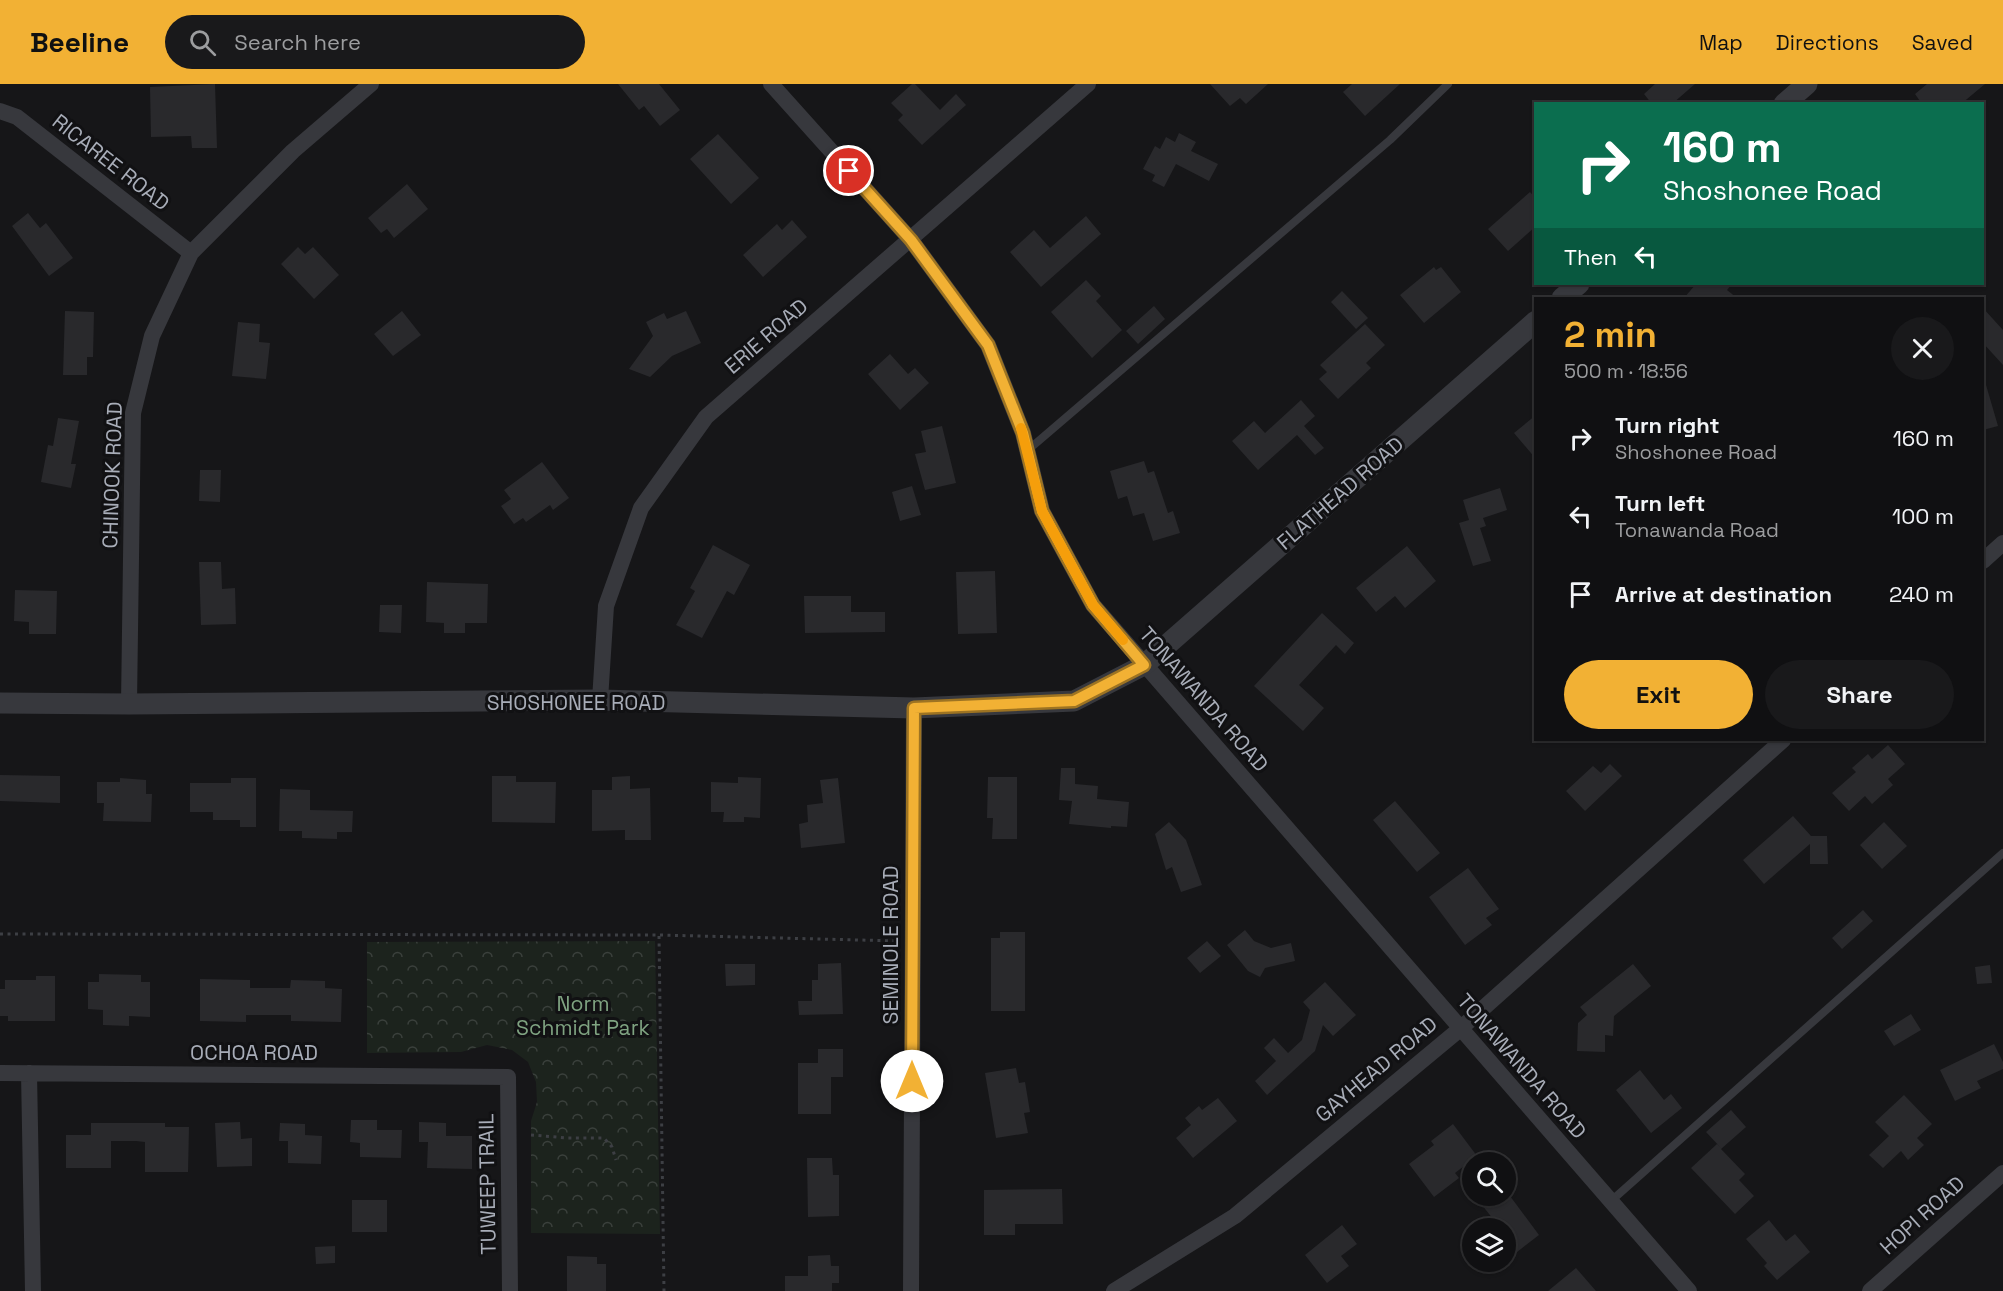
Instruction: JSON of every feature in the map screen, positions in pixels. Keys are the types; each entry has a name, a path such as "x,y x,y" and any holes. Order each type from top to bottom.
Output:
{"street":[{"name":"CHINOOK ROAD","path":"129,704 133,413 152,336 191,253 292,151 371,84"},
{"name":"TONAWANDA ROAD","path":"771,84 911,240 988,345 1023,433 1042,511 1093,605 1689,1291"},
{"name":"ERIE ROAD","path":"600,700 606,606 640,508 706,417 1088,84"},
{"path":"1787,102 1807,84"},
{"name":"RICAREE ROAD","path":"0,111 17,117 191,253"},
{"path":"1563,297 1578,285"},
{"name":"FLATHEAD ROAD","path":"1144,665 1534,323"},
{"path":"1984,560 2003,543"},
{"name":"SHOSHONEE ROAD","path":"0,703 600,700 914,708 1074,701 1144,665"},
{"name":"SEMINOLE ROAD","path":"911,1291 914,708"},
{"name":"GAYHEAD ROAD","path":"1114,1291 1235,1216 1460,1029 1782,741"},
{"name":"OCHOA ROAD","path":"0,1073 508,1077"},
{"path":"29,1073 33,1291"},
{"name":"TUWEEP TRAIL","path":"508,1077 510,1291"},
{"name":"HOPI ROAD","path":"1870,1291 2003,1173"}],"lane":[{"path":"1027,450 1390,140 1448,84"},
{"path":"1611,1201 2003,853"}],"path":[{"path":"0,934 659,935 913,941"},
{"path":"659,935 664,1291"},
{"path":"531,1135 604,1138 612,1147 616,1160"}],"green space":[{"name":"Norm Schmidt Park","path":"655,941 660,1234 531,1233 531,1121 537,1102 536,1082 528,1062 512,1050 487,1045 461,1052 367,1053 367,942"}],"building":[{"path":"215,84 217,148 192,148 191,136 151,137 150,87"},
{"path":"618,84 659,84 680,110 660,126 644,106 639,110"},
{"path":"912,84 915,84 940,110 956,94 966,105 922,145 898,120 903,115 891,103"},
{"path":"1210,84 1268,84 1246,104 1240,98 1230,106"},
{"path":"1352,84 1400,84 1365,116 1343,92"},
{"path":"1655,84 1695,84 1674,102 1650,102 1644,94"},
{"path":"1927,84 1985,84 1963,102 1921,102 1915,94"},
{"path":"1179,133 1196,142 1191,151 1218,164 1209,181 1176,164 1164,187 1152,181 1155,175 1143,169 1155,146 1160,149 1166,137 1175,142"},
{"path":"718,134 759,178 731,204 690,159"},
{"path":"407,184 428,209 394,238 387,229 381,233 368,218"},
{"path":"1530,192 1534,197 1534,228 1508,251 1488,229"},
{"path":"28,213 40,228 46,223 73,258 49,276 12,226"},
{"path":"1086,216 1101,234 1041,287 1010,252 1034,230 1050,248"},
{"path":"792,220 807,237 763,277 743,255 777,224 782,230"},
{"path":"298,247 305,254 313,247 339,275 314,299 281,264"},
{"path":"1434,267 1436,270 1441,267 1461,292 1424,323 1400,295"},
{"path":"1086,280 1101,296 1096,301 1122,330 1092,358 1051,312"},
{"path":"1695,285 1731,285 1727,290 1736,297 1685,297"},
{"path":"1342,291 1368,318 1356,329 1331,302"},
{"path":"1154,306 1165,319 1138,344 1126,331"},
{"path":"1984,309 2003,330 2003,365 1984,344"},
{"path":"65,311 94,312 93,357 87,357 87,375 63,375"},
{"path":"402,311 421,335 393,356 374,334"},
{"path":"686,311 701,343 672,356 650,377 629,369 653,336 646,322 664,313 667,319"},
{"path":"238,322 260,324 259,342 270,343 266,379 232,376"},
{"path":"1365,324 1385,345 1366,363 1371,368 1338,399 1319,379 1327,372 1320,365"},
{"path":"890,354 908,374 915,368 929,383 900,410 868,374"},
{"path":"1986,385 1998,426 1984,430 1984,386"},
{"path":"1301,400 1315,416 1304,426 1324,448 1315,455 1297,435 1258,470 1232,441 1254,421 1265,433"},
{"path":"1534,417 1534,457 1514,433"},
{"path":"58,418 79,421 71,464 76,464 71,488 41,482 48,445 53,446"},
{"path":"942,426 956,483 925,490 915,454 926,452 921,431"},
{"path":"1144,461 1148,473 1154,471 1168,513 1173,511 1180,533 1153,541 1144,513 1133,516 1127,496 1118,499 1110,471"},
{"path":"542,462 569,498 553,510 550,505 526,522 523,518 514,524 501,506 511,499 504,490"},
{"path":"200,470 221,470 220,502 199,501"},
{"path":"912,486 921,515 900,521 892,492"},
{"path":"1500,488 1507,510 1483,518 1486,526 1480,528 1491,561 1473,566 1459,523 1469,520 1463,500"},
{"path":"713,545 750,565 734,595 727,591 702,638 676,625 695,591 690,588"},
{"path":"1407,546 1436,581 1405,608 1395,596 1376,612 1356,588"},
{"path":"199,562 221,562 222,589 235,588 236,624 201,625"},
{"path":"995,571 997,633 958,634 956,572"},
{"path":"427,582 488,584 487,623 465,623 465,633 444,633 444,623 426,622"},
{"path":"15,590 57,591 56,634 29,634 29,622 14,621"},
{"path":"804,596 851,596 851,612 885,612 885,632 805,633"},
{"path":"380,605 402,605 401,633 379,632"},
{"path":"1322,613 1354,643 1345,654 1336,645 1299,685 1324,708 1303,731 1254,686"},
{"path":"1888,745 1905,764 1888,779 1893,785 1872,804 1865,796 1849,811 1832,793 1856,772 1852,768 1868,754 1872,759"},
{"path":"1610,764 1622,776 1585,811 1566,791 1593,766 1601,773"},
{"path":"1061,768 1075,768 1075,784 1098,786 1097,799 1129,802 1127,827 1111,826 1111,828 1069,824 1072,801 1059,800"},
{"path":"0,775 60,776 60,803 0,801"},
{"path":"492,776 516,776 516,782 556,782 555,823 492,822"},
{"path":"630,776 630,789 650,788 651,840 625,840 625,830 592,831 592,790 612,790 612,777"},
{"path":"738,777 761,778 760,818 744,817 744,822 723,822 724,812 711,812 711,782 738,783"},
{"path":"988,777 1017,777 1017,839 992,839 993,818 987,818"},
{"path":"120,778 146,780 146,794 152,794 151,822 103,821 104,803 97,803 97,782 120,782"},
{"path":"231,778 256,778 256,827 240,827 240,820 213,820 213,812 190,812 190,783 231,783"},
{"path":"838,778 845,843 801,848 799,824 808,822 807,805 823,803 820,780"},
{"path":"280,789 310,790 310,810 353,811 352,832 337,832 337,839 302,838 302,831 279,831"},
{"path":"1395,801 1440,853 1417,872 1373,820"},
{"path":"1793,816 1811,836 1827,836 1828,864 1810,864 1810,844 1764,884 1743,860"},
{"path":"1169,822 1186,840 1202,885 1181,892 1172,867 1166,870 1155,834"},
{"path":"1884,822 1907,846 1882,869 1860,845"},
{"path":"1468,868 1499,909 1486,918 1492,925 1465,945 1429,897"},
{"path":"1863,910 1873,921 1842,949 1832,938"},
{"path":"1245,930 1254,941 1271,948 1291,943 1295,961 1265,968 1260,977 1248,971 1227,945"},
{"path":"1000,932 1025,932 1025,1011 991,1011 991,938 1000,938"},
{"path":"1207,941 1221,956 1200,973 1187,958"},
{"path":"841,963 843,1014 799,1015 798,1001 812,1001 812,980 818,980 818,964"},
{"path":"725,964 755,964 755,985 726,986"},
{"path":"1633,964 1651,986 1614,1016 1613,1036 1605,1035 1605,1052 1577,1051 1578,1023 1587,1015 1580,1007"},
{"path":"1990,965 1992,983 1977,984 1975,967"},
{"path":"99,974 141,975 141,982 150,982 150,1017 129,1016 129,1026 103,1025 103,1010 88,1009 88,982 99,982"},
{"path":"36,976 55,976 55,1021 8,1021 8,1016 0,1016 0,989 5,989 5,980 36,980"},
{"path":"200,979 250,980 250,988 290,988 291,980 325,981 325,988 342,989 341,1022 291,1021 291,1015 246,1015 246,1022 200,1021"},
{"path":"1325,982 1356,1015 1333,1036 1323,1025 1315,1051 1267,1095 1255,1081 1276,1061 1264,1048 1274,1038 1288,1053 1302,1040 1310,1010 1303,1002"},
{"path":"1911,1014 1921,1030 1894,1046 1884,1031"},
{"path":"1994,1044 2003,1062 2003,1069 1977,1081 1981,1088 1955,1101 1940,1070"},
{"path":"818,1049 843,1049 843,1077 831,1077 831,1114 798,1114 798,1063 818,1063"},
{"path":"1016,1068 1019,1083 1025,1082 1030,1112 1024,1113 1028,1133 996,1138 985,1073"},
{"path":"1640,1070 1664,1100 1671,1094 1682,1108 1651,1133 1616,1090"},
{"path":"1904,1095 1932,1124 1917,1138 1924,1145 1908,1160 1901,1151 1883,1168 1869,1155 1889,1136 1875,1122"},
{"path":"1218,1098 1237,1121 1193,1158 1176,1138 1191,1125 1185,1118 1199,1106 1202,1110"},
{"path":"1731,1110 1746,1127 1721,1149 1745,1174 1739,1180 1754,1196 1735,1214 1691,1168 1717,1144 1721,1148 1706,1132"},
{"path":"351,1120 377,1120 377,1130 402,1130 401,1158 360,1157 360,1143 350,1142"},
{"path":"240,1122 241,1139 252,1138 252,1166 217,1167 215,1123"},
{"path":"419,1122 446,1123 446,1136 472,1136 472,1169 427,1168 428,1142 419,1142"},
{"path":"91,1123 165,1123 165,1127 189,1127 188,1172 145,1172 145,1142 136,1141 111,1141 111,1168 66,1168 66,1135 91,1135"},
{"path":"280,1123 305,1124 305,1135 322,1136 321,1164 288,1163 288,1141 279,1141"},
{"path":"1453,1124 1474,1152 1462,1152 1462,1168 1455,1173 1459,1178 1434,1197 1409,1164 1434,1145 1431,1141"},
{"path":"807,1158 832,1158 833,1175 839,1175 839,1216 808,1217"},
{"path":"1062,1189 1063,1224 1015,1224 1015,1235 984,1235 984,1190"},
{"path":"352,1200 387,1200 387,1232 352,1232"},
{"path":"1516,1204 1539,1235 1517,1252 1516,1218 1492,1218 1483,1206 1516,1206"},
{"path":"1769,1220 1786,1241 1795,1234 1810,1252 1777,1280 1764,1266 1767,1263 1746,1239"},
{"path":"1342,1225 1357,1244 1341,1256 1349,1266 1327,1283 1305,1255"},
{"path":"335,1246 335,1263 316,1264 315,1247"},
{"path":"830,1255 831,1266 839,1266 839,1283 832,1283 832,1291 785,1291 785,1276 808,1276 808,1256"},
{"path":"567,1256 597,1257 597,1264 606,1264 606,1291 567,1291"},
{"path":"1576,1268 1596,1291 1548,1291"}],"slow traffic":[{"path":"1021,428 1042,511 1093,605 1123,640"}],"route":[{"path":"849,171 911,240 988,345 1023,433 1042,511 1093,605 1144,665 1074,701 914,708 912,1081"}]}
